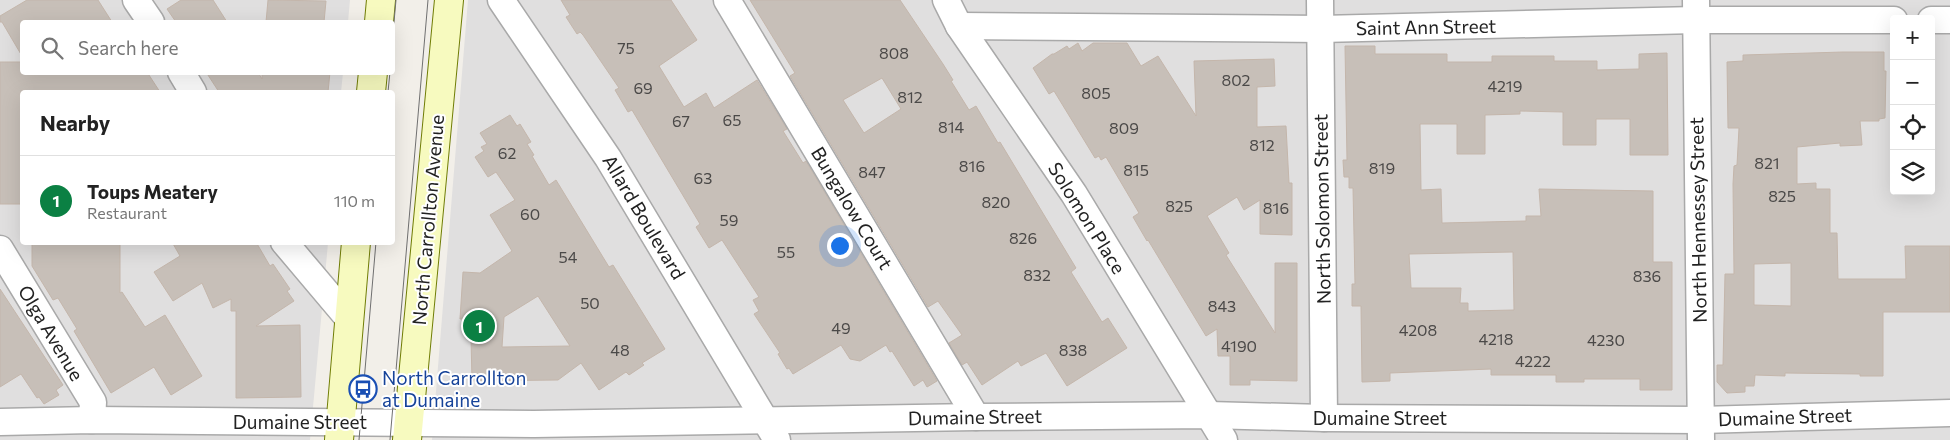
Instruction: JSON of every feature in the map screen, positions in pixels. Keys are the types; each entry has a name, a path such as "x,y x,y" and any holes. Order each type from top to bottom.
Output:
{"main road":[{"path":"379,20 381,0"},
{"name":"North Carrollton Avenue","path":"407,431 448,0"},
{"path":"371,90 374,75"},
{"path":"340,431 356,245"}],"street":[{"path":"136,0 149,20"},
{"name":"Allard Boulevard","path":"502,0 608,158 772,431"},
{"name":"Bungalow Court","path":"727,0 976,417"},
{"name":"Solomon Place","path":"946,0 958,26 1074,194 1224,440"},
{"name":"North Solomon Street","path":"1320,0 1324,418"},
{"name":"Saint Ann Street","path":"958,26 1321,29 1696,10 1890,20"},
{"name":"North Hennessey Street","path":"1696,10 1701,430"},
{"path":"1935,20 1950,20"},
{"path":"183,75 192,90"},
{"path":"287,245 349,319"},
{"name":"Olga Avenue","path":"0,249 93,402 92,420"},
{"name":"Dumaine Street","path":"0,422 92,420 340,431 772,431 976,417 1209,415 1701,430 1950,413"}],"shaded area":[{"path":"0,0 350,0 348,20 20,20 20,75 343,75 341,90 20,90 20,245 328,245 310,440 0,440"},
{"path":"468,0 1950,0 1950,440 432,440"}],"building":[{"path":"27,0 98,0 111,20 20,20 20,53 2,22 0,22 0,16"},
{"path":"181,0 213,0 226,20 175,20 167,9"},
{"path":"268,0 326,1 324,20 266,20"},
{"path":"561,0 671,0 697,40 659,66 684,107 706,93 714,108 757,80 787,129 783,131 803,163 806,161 937,381 927,387 923,380 914,386 892,351 890,352 886,345 860,361 850,359 841,345 793,374 789,368 787,369 778,354 780,353 754,314 759,311 753,300 759,297 722,240 709,248 696,227 700,224 632,110 628,112 615,90 619,88 583,35 580,32 577,34 566,17 570,15"},
{"path":"750,0 900,0 943,64 969,110 976,106 998,143 1000,142 1076,268 1071,272 1102,322 1108,318 1127,348 1067,386 1046,353 1021,366 1018,361 982,385 967,362 962,365 949,343 962,335 938,301 928,307 790,76 795,73","holes":["882,78 901,109 864,133 843,100"]},
{"path":"1078,43 1082,51 1093,43 1127,43 1141,66 1158,56 1196,116 1194,61 1274,59 1275,86 1257,87 1257,127 1286,126 1289,183 1292,183 1292,235 1260,234 1260,200 1244,210 1237,197 1207,216 1229,253 1226,255 1275,333 1275,263 1297,263 1297,381 1250,380 1250,385 1230,385 1230,356 1218,356 1217,329 1206,336 1133,217 1139,213 1106,157 1101,160 1099,156 1095,158 1054,91 1049,94 1033,68 1052,54 1067,46 1069,49"},
{"path":"1345,46 1375,46 1375,54 1447,54 1447,62 1492,62 1492,56 1554,56 1554,61 1597,61 1597,70 1639,69 1639,54 1667,53 1668,155 1630,155 1630,119 1596,119 1596,145 1563,145 1563,112 1520,111 1520,114 1485,115 1485,154 1457,154 1457,124 1420,124 1421,190 1441,189 1442,223 1526,221 1526,216 1541,216 1539,189 1653,191 1653,262 1672,262 1672,390 1640,390 1640,379 1584,379 1584,382 1556,382 1556,375 1491,375 1491,369 1390,373 1390,381 1362,382 1361,306 1352,306 1352,284 1355,284 1353,188 1349,188 1349,177 1344,177 1343,160 1347,160","holes":["1513,252 1514,310 1468,311 1468,303 1460,303 1461,288 1411,288 1409,254"]},
{"path":"1884,52 1884,71 1886,71 1885,118 1879,119 1879,121 1860,121 1862,145 1840,146 1840,143 1797,147 1797,184 1816,183 1816,189 1830,189 1830,233 1837,233 1838,279 1906,279 1905,246 1950,246 1950,312 1883,312 1883,376 1785,373 1785,376 1755,375 1754,386 1745,386 1745,392 1727,393 1717,382 1717,365 1723,365 1725,274 1734,274 1733,184 1734,166 1737,165 1739,128 1728,128 1727,62 1743,61 1743,55","holes":["1791,263 1791,306 1754,305 1754,264"]},
{"path":"0,62 20,62 20,75 149,75 159,90 20,90 20,204 0,204"},
{"path":"208,75 260,75 262,79 262,75 330,75 328,90 218,90"},
{"path":"510,115 517,126 520,124 531,142 527,144 534,155 532,156 549,185 556,180 609,267 613,265 665,349 642,363 644,365 629,375 626,372 599,390 581,363 558,380 472,381 471,338 466,337 467,319 460,319 463,272 480,273 512,251 490,215 515,200 496,172 488,177 475,157 484,151 481,147 487,144 480,133","holes":["538,296 570,346 502,347 504,317"]},
{"path":"32,245 120,245 120,293 122,292 145,327 165,315 202,376 171,395 154,367 111,393 74,331 77,329 58,298 53,300 32,266"},
{"path":"174,245 258,245 270,266 273,264 290,289 287,291 294,301 256,326 300,325 301,397 236,398 236,311 231,311 231,299 213,308 202,283 173,301 154,272 180,256"},
{"path":"0,289 63,385 56,390 59,395 44,404 39,397 37,398 21,374 0,387"}],"tram line":[{"path":"394,20 396,0"},
{"path":"390,440 428,0"},
{"path":"388,90 390,75"},
{"path":"359,440 376,245"}],"place":[{"name":"Toups Meatery","path":"479,326"},
{"name":"North Carrollton at Dumaine","path":"363,389"}]}
